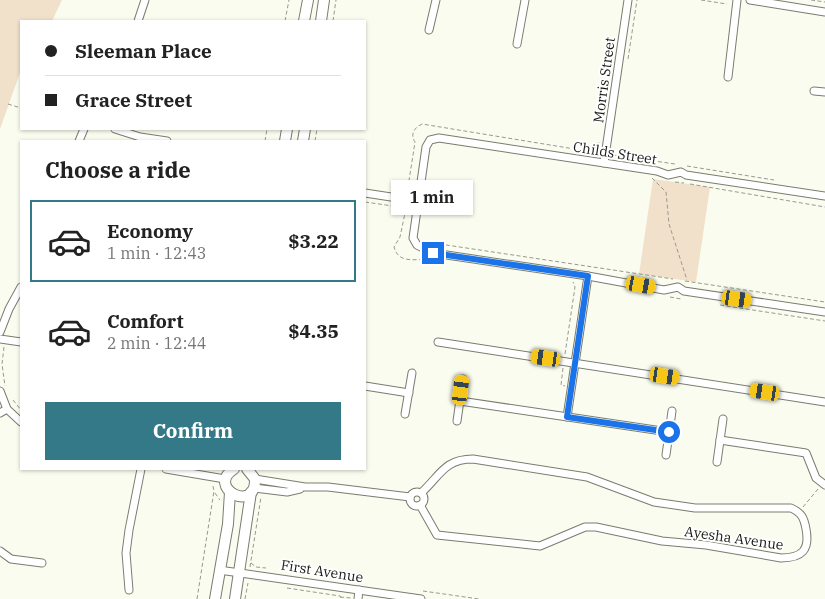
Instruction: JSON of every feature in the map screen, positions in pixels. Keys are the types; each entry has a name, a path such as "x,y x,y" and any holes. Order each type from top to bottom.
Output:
{"street":[{"path":"138,20 145,0"},
{"path":"304,20 308,0"},
{"path":"321,20 324,0"},
{"path":"429,30 436,0"},
{"path":"517,44 525,0"},
{"name":"Morris Street","path":"604,164 628,0"},
{"path":"728,77 736,0"},
{"path":"750,0 825,12"},
{"path":"814,91 825,92"},
{"path":"118,130 140,137 160,140"},
{"name":"Childs Street","path":"417,201 426,147 430,140 439,138 657,171 668,175 681,172 686,175 825,196"},
{"path":"366,193 417,201 413,238 417,245 433,253 588,276 664,290 678,287 684,291 825,312"},
{"path":"567,417 588,276"},
{"path":"0,332 9,309 20,289"},
{"path":"3,339 20,342"},
{"path":"438,342 825,402"},
{"path":"405,414 412,373"},
{"path":"457,421 463,380"},
{"path":"366,386 409,393"},
{"path":"3,391 3,411 20,421"},
{"path":"460,401 669,432"},
{"path":"666,455 672,412"},
{"path":"717,462 723,419"},
{"path":"720,440 806,453 816,478 825,485"},
{"name":"Ayesha Avenue","path":"462,459 474,459 588,478 654,502 695,508 791,508 800,512 804,518 808,541 805,549 799,555 791,558 781,558 706,544 662,541 596,528 585,528 540,546 448,537 437,534 420,505 412,503 410,497 414,492 421,493 442,469 451,463 462,459"},
{"path":"129,590 126,553 141,470"},
{"path":"171,470 215,478 230,472 228,524 215,599"},
{"path":"230,492 238,497 243,497 254,480"},
{"path":"235,599 244,572 254,480"},
{"name":"Ayesha Avenue","path":"254,480 410,497"},
{"name":"Ayesha Avenue","path":"254,480 287,492 305,487"},
{"path":"420,505 424,500 421,493"},
{"path":"0,551 11,559 42,563"},
{"name":"First Avenue","path":"219,570 244,572 421,599"},
{"path":"357,599 359,590"}],"path":[{"path":"285,20 289,0"},
{"path":"333,20 336,0"},
{"path":"811,0 825,2"},
{"path":"8,104 20,108"},
{"path":"593,152 600,134"},
{"path":"661,179 651,178 666,192 669,224 688,282"},
{"path":"670,181 825,207"},
{"path":"431,243 825,302"},
{"path":"3,339 1,364 3,391"},
{"path":"11,398 20,409"},
{"path":"198,599 215,478"},
{"path":"245,599 247,586 244,572 254,480"},
{"path":"800,512 814,492 825,485"},
{"path":"247,586 252,583"},
{"path":"282,588 357,599"}],"shaded area":[{"path":"0,0 62,0 52,20 20,20 20,73 0,129"},
{"path":"653,179 710,187 696,282 639,274"}],"route":[{"path":"433,253 588,276 567,417 669,432"}]}
